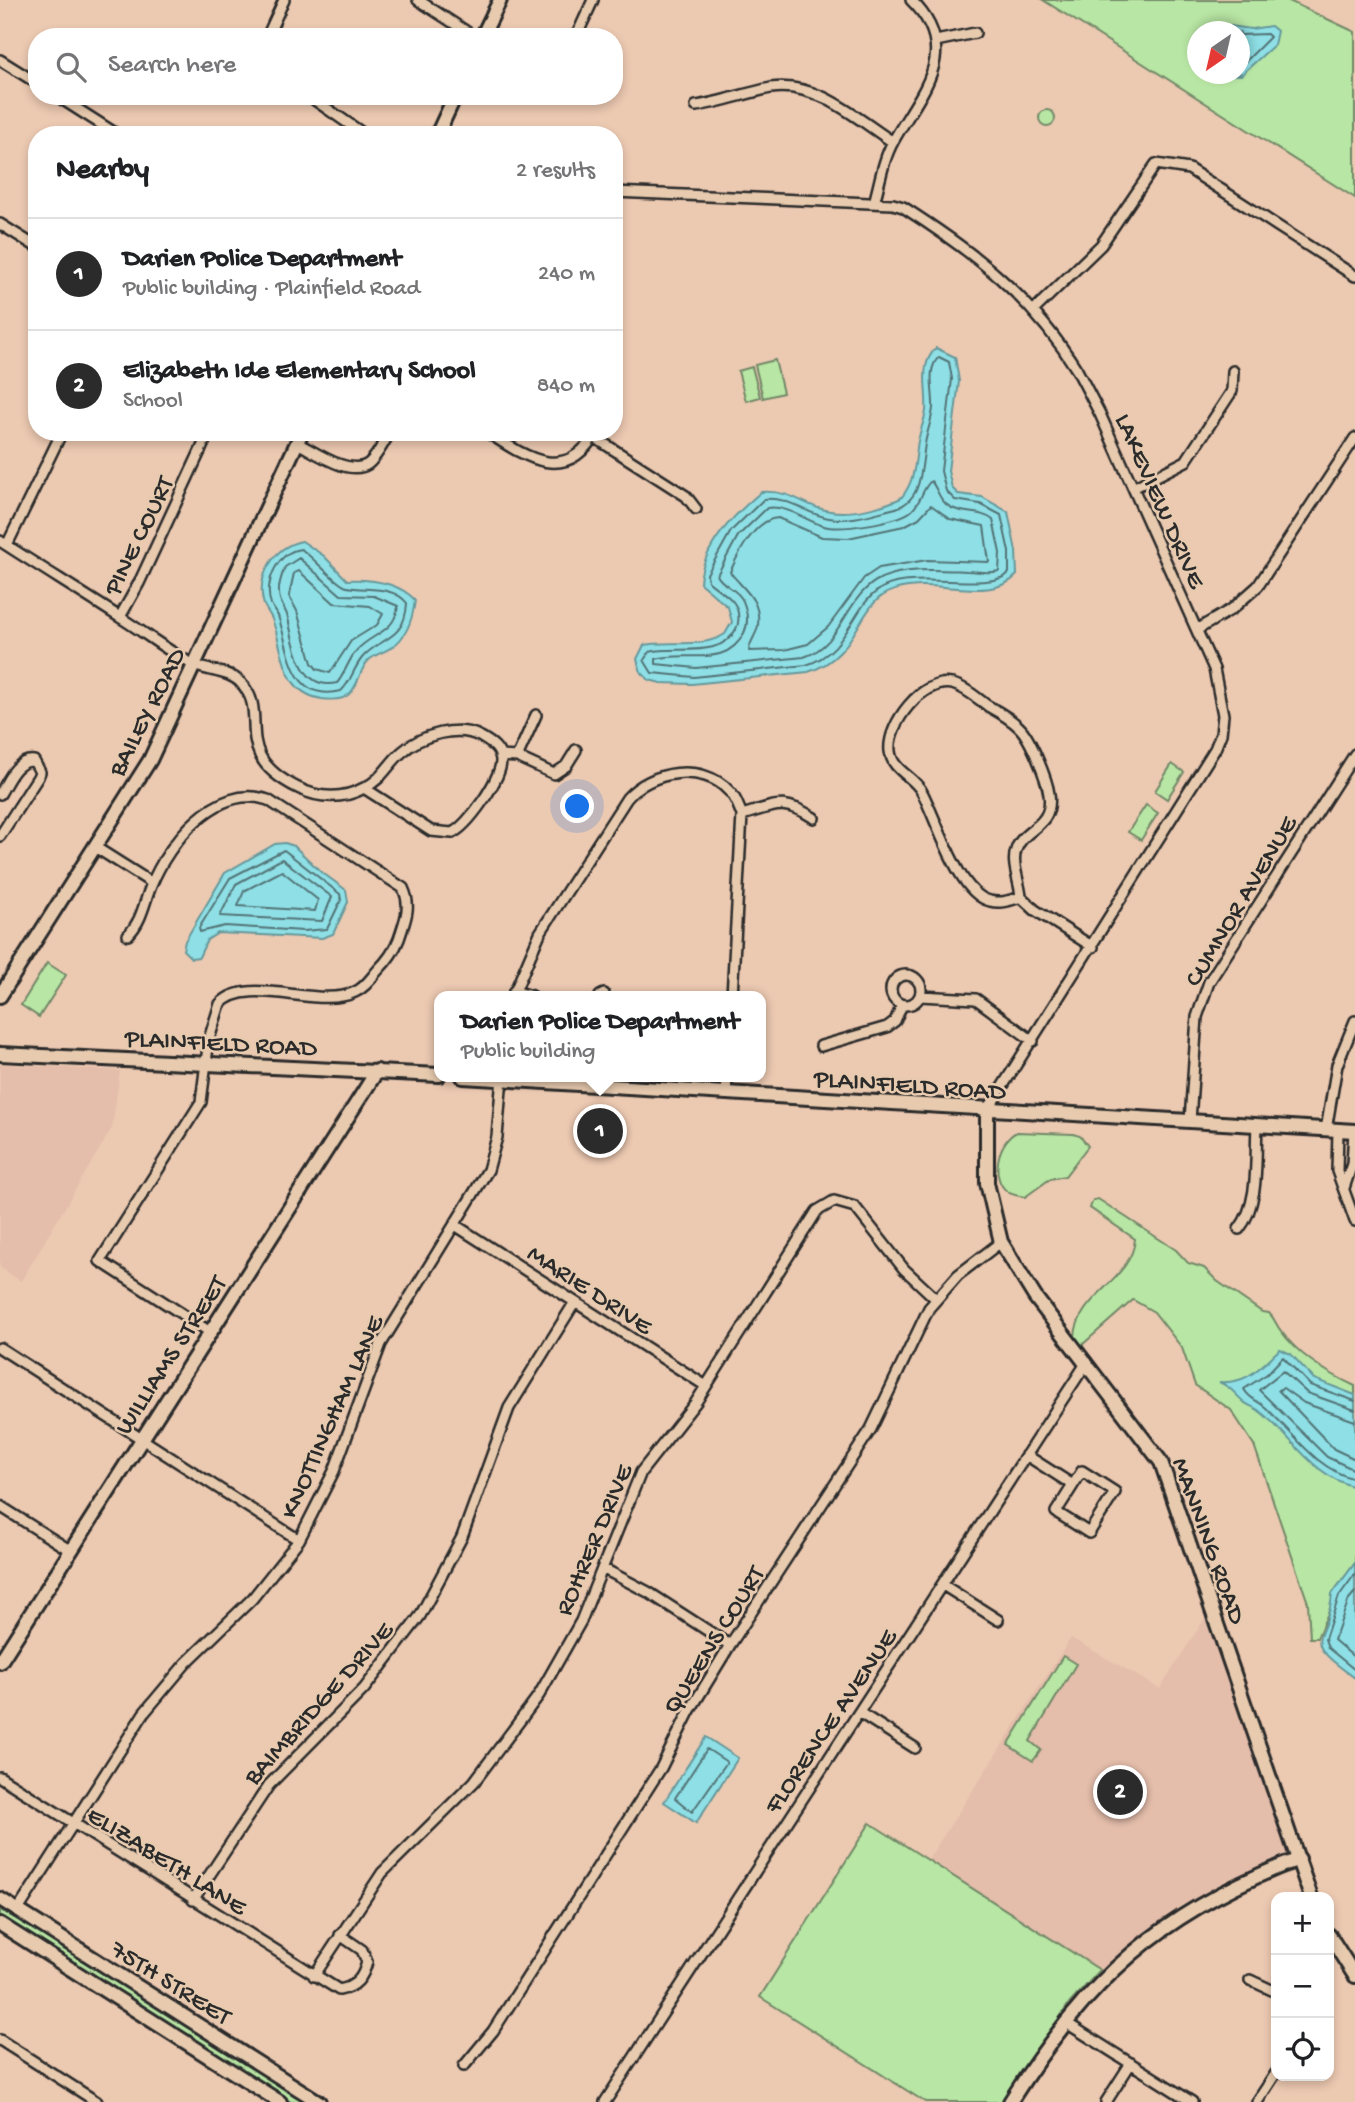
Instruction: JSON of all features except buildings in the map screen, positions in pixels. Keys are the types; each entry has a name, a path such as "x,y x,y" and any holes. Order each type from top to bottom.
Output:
{"street":[{"path":"271,28 284,0"},
{"path":"418,0 461,28"},
{"path":"486,28 499,0"},
{"path":"580,28 593,0"},
{"path":"874,203 893,142 931,80 936,41 922,13 911,0"},
{"path":"936,41 975,33"},
{"path":"0,60 28,77"},
{"path":"696,106 772,88 799,89 829,100 893,142"},
{"path":"71,105 104,126"},
{"path":"322,105 352,126"},
{"path":"441,126 451,105"},
{"path":"1033,311 1101,245 1156,164 1182,167 1193,172 1355,276"},
{"name":"LAKEVIEW DRIVE","path":"623,192 903,206 960,244 1007,282 1057,339 1086,384 1198,629 1219,686 1223,715 1221,734 1201,775 987,1111"},
{"path":"0,224 28,241"},
{"path":"1133,488 1186,461 1232,391 1233,371"},
{"path":"1198,629 1232,609 1258,586 1355,438"},
{"path":"57,441 3,543 194,666 234,677 246,689 257,751 274,774 300,789 320,795 340,796 365,788 379,778 407,747 445,732 458,730 476,734 494,746 500,757 499,772 469,820 452,833 431,831 365,788"},
{"name":"PINE COURT","path":"120,617 139,583 205,441"},
{"name":"BAILEY ROAD","path":"0,996 150,760 299,441"},
{"path":"305,441 342,464 359,468 368,464 384,441"},
{"path":"501,441 528,458 550,463 573,457 588,441"},
{"path":"605,441 686,496 696,509"},
{"path":"1021,897 992,902 970,890 921,789 892,758 891,741 896,726 915,700 930,688 952,684 962,688 1017,724 1030,743 1049,790 1050,803 1043,821 1016,849 1014,863 1021,897 1035,910 1093,947"},
{"path":"517,757 536,715"},
{"path":"500,757 517,757 554,774 566,766 576,750"},
{"name":"CUMNOR AVENUE","path":"1190,1121 1198,1017 1209,982 1355,754"},
{"path":"0,794 23,761 34,761 40,772 38,777 0,836"},
{"path":"514,991 540,933 627,798 638,786 664,774 709,777 728,789 742,815 732,991"},
{"path":"128,934 135,928 152,884 190,826 221,803 253,795 268,800 380,872 403,888 408,900 408,912 396,947 363,988 342,996 230,995 217,1010 201,1102 196,1113 100,1261 211,1332"},
{"path":"742,815 777,805 793,805 814,818"},
{"path":"95,847 152,884"},
{"path":"901,975 911,975 919,981 920,996 913,1004 902,1005 894,999 891,990 893,981 901,975"},
{"path":"920,996 976,999 1033,1041"},
{"path":"821,1046 887,1027 895,1021 902,1005"},
{"path":"1355,1021 1337,1065 1332,1130 1337,1171 1352,1206 1355,1221"},
{"name":"PLAINFIELD ROAD","path":"0,1054 434,1075"},
{"name":"WILLIAMS STREET","path":"0,1662 377,1071"},
{"name":"KNOTTINGHAM LANE","path":"18,1910 157,1695 252,1600 299,1540 331,1478 382,1344 492,1161 502,1082"},
{"name":"PLAINFIELD ROAD","path":"558,1082 987,1111 1355,1131"},
{"path":"726,1094 727,1082"},
{"name":"MANNING ROAD","path":"987,1111 987,1183 1000,1242 1035,1297 1151,1445 1165,1473 1309,1892"},
{"path":"1239,1229 1247,1219 1252,1203 1257,1125"},
{"path":"1344,1188 1352,1164 1355,1131"},
{"name":"ROHRER DRIVE","path":"314,1976 382,1873 460,1797 514,1731 561,1660 604,1570 641,1472 706,1386 817,1212 828,1203 841,1201 855,1207 904,1269 936,1299"},
{"name":"MARIE DRIVE","path":"455,1225 706,1386"},
{"name":"QUEENS COURT","path":"464,2066 492,2031 661,1768 689,1712 730,1645 871,1429 892,1390 906,1353 936,1299 969,1264 1000,1242"},
{"name":"BAIMBRIDGE DRIVE","path":"193,1900 269,1785 364,1689 420,1616 462,1537 509,1408 575,1302"},
{"path":"0,1348 299,1540"},
{"name":"FLORENCE AVENUE","path":"605,2102 1087,1362"},
{"path":"1026,1455 1073,1485"},
{"path":"1082,1471 1115,1492 1089,1533 1056,1512 1073,1485 1082,1471"},
{"path":"0,1506 71,1551"},
{"path":"604,1570 648,1592 730,1645"},
{"path":"943,1586 998,1620"},
{"path":"860,1713 915,1748"},
{"name":"ELIZABETH LANE","path":"0,1777 314,1976"},
{"path":"1010,2102 1065,2022 1125,1958 1167,1924 1239,1883 1298,1859"},
{"name":"75TH STREET","path":"0,1899 319,2102"},
{"name":"75TH STREET","path":"0,1924 280,2102"},
{"path":"314,1976 339,1990 350,1988 359,1981 367,1962 362,1950 340,1935"},
{"path":"1334,1943 1355,1976"},
{"path":"1250,1980 1271,1990"},
{"path":"1065,2022 1192,2102"},
{"path":"0,2040 97,2102"},
{"path":"1106,2102 1131,2063"},
{"path":"1257,2102 1271,2081"}],"shaded area":[{"path":"0,1064 120,1071 112,1128 21,1281 0,1267"},
{"path":"1207,1615 1284,1840 1286,1854 1226,1880 1174,1910 1100,1970 928,1860 1071,1638 1160,1689"}],"green space":[{"path":"1043,0 1287,0 1355,32 1355,198"},
{"path":"1044,110 1050,110 1055,118 1053,124 1044,126 1039,121 1039,115"},
{"path":"775,360 783,393 763,398 755,365"},
{"path":"752,367 760,397 746,401 738,371"},
{"path":"1172,764 1184,772 1167,799 1155,791"},
{"path":"1146,805 1158,813 1141,840 1128,832"},
{"path":"47,963 66,975 39,1017 21,1005"},
{"path":"1017,1132 1073,1134 1080,1136 1088,1146 1065,1176 1050,1179 1025,1197 1018,1196 1002,1186 997,1169 1005,1143"},
{"path":"1098,1199 1176,1250 1188,1263 1204,1268 1217,1281 1262,1312 1269,1313 1288,1340 1305,1356 1355,1386 1355,1563 1332,1594 1333,1602 1317,1638 1310,1638 1308,1603 1254,1445 1231,1410 1195,1385 1182,1348 1154,1312 1133,1300 1082,1345 1075,1336 1085,1309 1125,1266 1135,1239 1090,1208 1093,1200"},
{"path":"1063,1656 1076,1664 1030,1741 1041,1750 1033,1761 1008,1745"},
{"path":"870,1823 1100,1970 1068,2005 1004,2102 925,2102 760,1997"},
{"path":"0,1910 57,1942 309,2102 291,2102 0,1917"}],"water":[{"path":"1271,26 1277,31 1274,45 1250,67 1250,29"},
{"path":"936,348 955,357 959,381 948,471 952,488 958,494 982,497 1008,512 1016,551 1017,575 1005,584 990,588 920,586 887,593 877,600 837,655 808,672 692,684 649,680 641,672 637,659 644,645 696,643 716,639 725,634 732,622 728,607 700,583 702,569 713,544 722,532 761,492 791,496 821,509 838,512 866,509 901,498 913,474 926,411 925,370 930,355"},
{"path":"302,541 324,556 347,580 393,585 415,600 411,620 402,638 369,660 352,692 339,699 322,699 308,695 298,688 286,668 272,619 264,605 262,583 270,564 283,549"},
{"path":"275,844 294,846 320,871 346,890 348,902 333,934 322,938 218,933 207,940 199,957 191,958 183,950 185,941 225,873"},
{"path":"1280,1349 1291,1354 1314,1379 1355,1395 1355,1487 1326,1474 1270,1420 1219,1382 1246,1377"},
{"path":"1355,1563 1355,1678 1325,1654 1320,1646 1320,1639 1330,1610 1332,1594"},
{"path":"706,1737 738,1758 696,1823 664,1802"}],"place":[{"name":"Darien Police Department","path":"600,1131"},
{"name":"Elizabeth Ide Elementary School","path":"1120,1792"}]}
